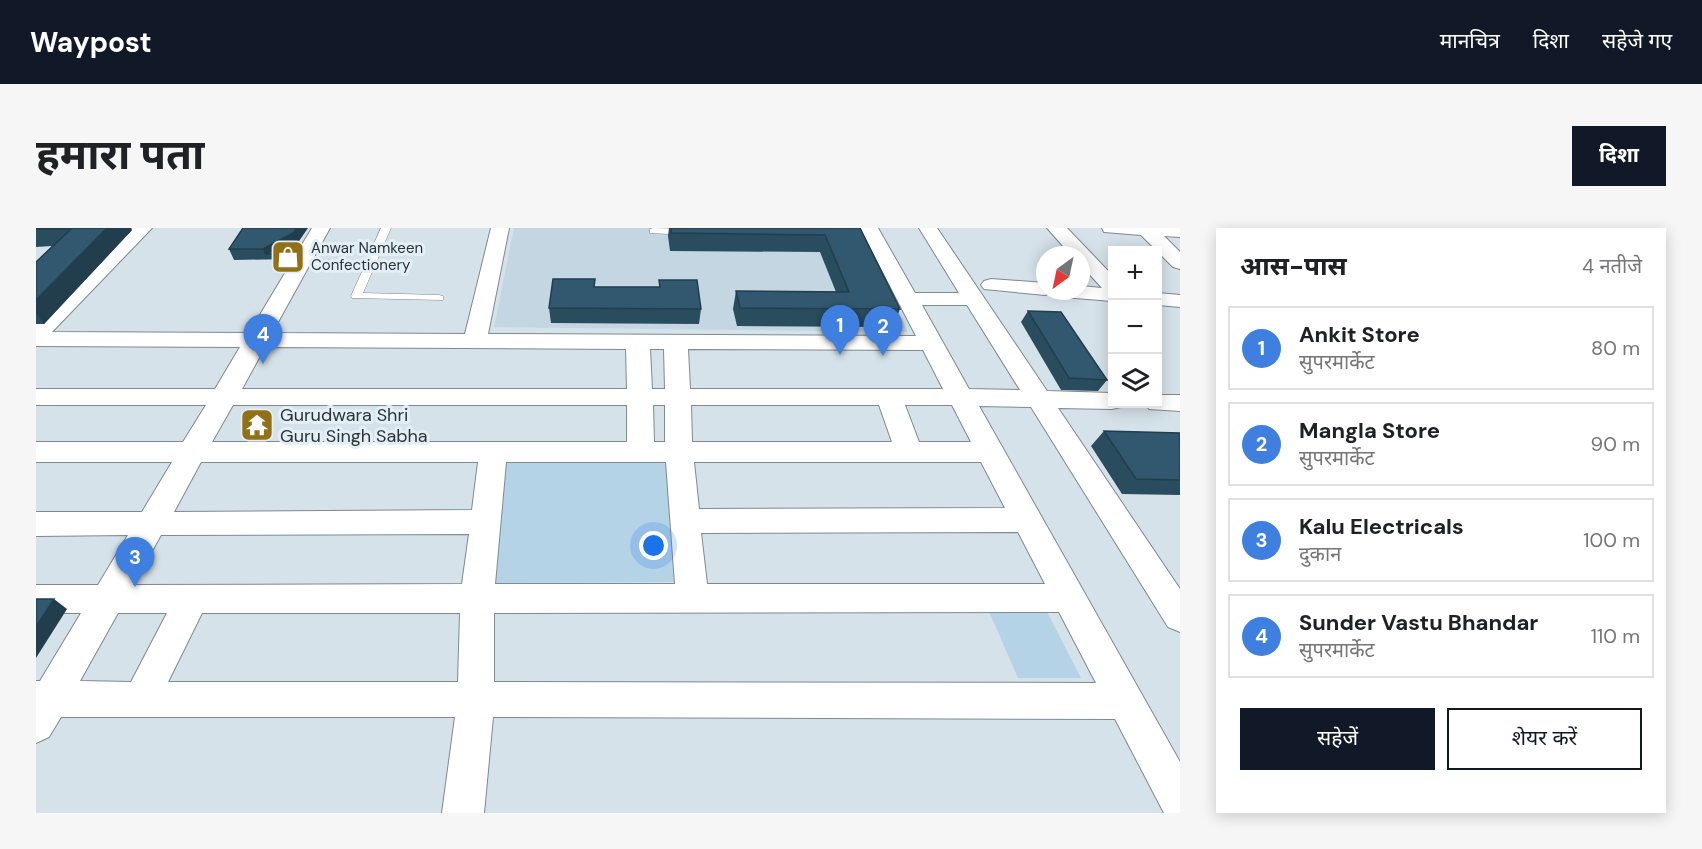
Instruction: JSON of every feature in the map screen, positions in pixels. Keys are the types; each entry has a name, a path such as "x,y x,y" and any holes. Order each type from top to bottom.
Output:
{"street":[{"path":"36,337 143,228"},
{"path":"41,708 108,599 321,228"},
{"path":"475,341 500,228"},
{"path":"869,228 898,291 931,343 1180,802"},
{"path":"928,228 983,292 1041,399 1180,617"},
{"path":"1056,228 1108,281"},
{"path":"1111,228 1180,231"},
{"path":"1146,229 1180,263"},
{"path":"898,291 983,292 1036,289"},
{"path":"1090,293 1108,295"},
{"path":"1162,299 1180,301"},
{"path":"36,337 931,343"},
{"path":"638,342 641,452"},
{"path":"676,342 679,452 692,598"},
{"path":"36,397 960,397 1108,401"},
{"path":"889,397 909,452"},
{"path":"36,452 990,452"},
{"path":"463,813 476,700 477,598 493,452"},
{"path":"685,521 1027,520"},
{"path":"36,524 485,522"},
{"path":"36,599 1069,598"},
{"path":"141,699 192,599"},
{"path":"41,708 141,699 1125,701"}],"lane":[{"path":"386,228 356,296 439,298"},
{"path":"654,231 701,232"},
{"path":"301,262 370,264"}],"shaded area":[{"path":"514,228 856,228 908,332 494,327"},
{"path":"667,462 679,582 487,583 502,463"},
{"path":"987,607 1045,608 1081,678 1018,678"}],"building":[{"path":"36,228 107,228 36,300 36,262 71,229"},
{"path":"243,228 297,228 293,233 263,249 229,249"},
{"path":"671,228 860,228 900,309 740,308 736,291 849,292 825,235 671,233"},
{"path":"295,238 288,253 265,254"},
{"path":"553,279 595,279 594,287 660,287 659,280 697,280 701,309 549,308"},
{"path":"1028,311 1061,312 1107,380 1069,378"},
{"path":"1104,431 1180,433 1180,480 1136,479"},
{"path":"36,599 54,599 36,627"}],"place":[{"name":"Anwar Namkeen Confectionery","path":"288,257"},
{"name":"Ankit Store","path":"840,355"},
{"name":"Mangla Store","path":"883,356"},
{"name":"Sunder Vastu Bhandar","path":"263,364"},
{"name":"Gurudwara Shri Guru Singh Sabha","path":"257,425"},
{"name":"Kalu Electricals","path":"135,587"}]}
